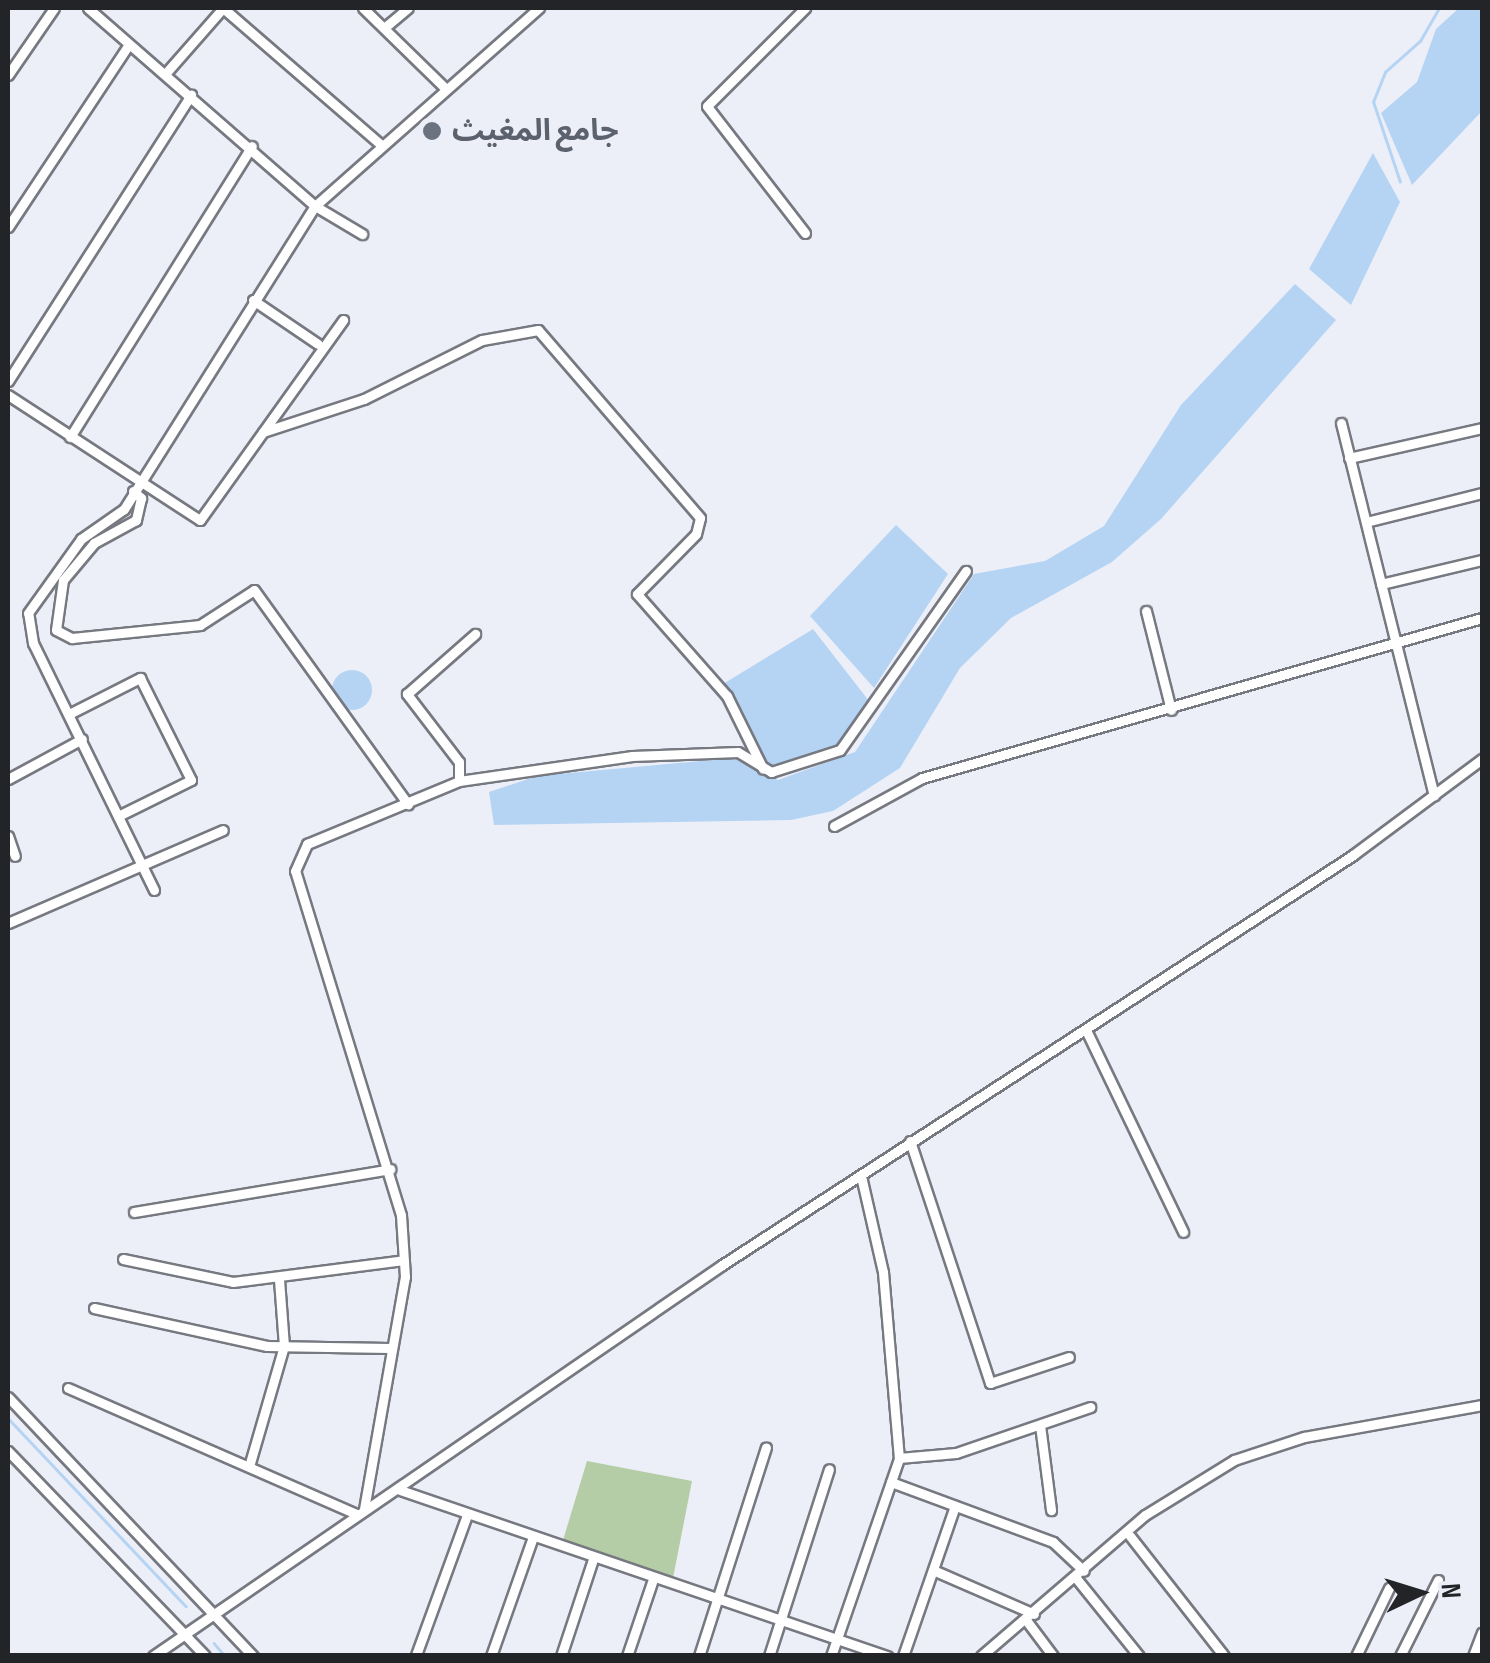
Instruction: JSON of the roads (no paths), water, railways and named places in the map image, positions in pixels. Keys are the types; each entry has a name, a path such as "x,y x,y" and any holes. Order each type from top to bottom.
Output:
{"street":[{"path":"8,75 54,8"},
{"path":"88,8 252,146 315,206 362,234"},
{"path":"165,74 223,8 380,144"},
{"path":"363,8 443,86"},
{"path":"384,28 408,8"},
{"path":"154,890 69,714 28,614 58,566 135,487 315,206 443,86 539,8"},
{"path":"804,233 706,106 805,8"},
{"path":"8,227 128,44"},
{"path":"8,381 192,95"},
{"path":"70,437 252,146"},
{"path":"253,300 318,344"},
{"path":"8,395 135,487 200,520 263,432 318,344 343,320"},
{"path":"263,432 364,399 482,340 538,330 700,518 696,534 638,594 727,696 763,770"},
{"path":"1341,423 1434,796"},
{"path":"1350,458 1482,428"},
{"path":"135,487 141,498 136,520 94,544 63,580 56,630 72,638 200,624 254,590 408,804"},
{"path":"1366,522 1482,493"},
{"path":"1381,584 1482,560"},
{"path":"763,770 849,745 966,571"},
{"path":"1146,611 1171,710"},
{"path":"834,826 922,778 1171,710 1482,618"},
{"path":"459,781 459,762 407,694 475,634"},
{"path":"69,714 140,678 191,780 118,816"},
{"path":"8,779 82,739"},
{"path":"361,1511 404,1260 390,1169 296,870 306,844 459,781 632,756 738,752 763,770"},
{"path":"154,1656 214,1610 361,1511 400,1490 910,1142 1086,1030 1434,796 1482,759"},
{"path":"8,924 223,830"},
{"path":"8,836 15,856"},
{"path":"1086,1030 1183,1232"},
{"path":"910,1142 990,1383 1070,1357"},
{"path":"134,1212 390,1169"},
{"path":"831,1656 899,1458 883,1272 861,1176"},
{"path":"123,1259 234,1282 404,1260"},
{"path":"250,1463 284,1346 279,1279"},
{"path":"94,1308 284,1346 389,1348"},
{"path":"68,1388 361,1511"},
{"path":"8,1397 214,1610 253,1656"},
{"path":"982,1656 1130,1536 1145,1515 1234,1460 1304,1437 1482,1405"},
{"path":"899,1458 956,1453 1090,1406"},
{"path":"1040,1424 1051,1510"},
{"path":"699,1656 766,1447"},
{"path":"8,1450 186,1631 205,1656"},
{"path":"769,1656 829,1470"},
{"path":"891,1482 1053,1542 1139,1656"},
{"path":"400,1490 716,1602 887,1656"},
{"path":"903,1656 956,1506"},
{"path":"416,1655 467,1515"},
{"path":"1130,1536 1224,1656"},
{"path":"492,1656 533,1537"},
{"path":"561,1656 592,1558"},
{"path":"933,1570 1030,1618 1053,1656"},
{"path":"627,1656 653,1580"},
{"path":"1400,1656 1438,1580"},
{"path":"1356,1656 1390,1588"},
{"path":"1473,1656 1482,1633"}],"water":[{"path":"1459,8 1482,8 1482,111 1412,185 1381,113 1417,82 1436,29"},
{"path":"1373,153 1400,202 1351,305 1309,269"},
{"path":"1295,284 1336,320 1161,519 1112,562 1011,618 960,668 900,768 833,811 791,820 494,825 489,792 537,776 733,758 778,780 855,752 974,574 1045,561 1104,526 1181,405"},
{"path":"896,525 948,574 874,688 810,616"},
{"path":"813,629 873,706 848,743 767,768 723,684"},
{"path":"352,670 366,676 372,690 366,704 352,710 338,704 332,690 338,676"}],"waterway":[{"path":"1400,182 1373,102 1385,72 1420,41 1439,8"},
{"path":"8,1418 186,1606"},
{"path":"214,1643 225,1656"}],"place":[{"name":"جامع المغيث","path":"432,131"}]}
